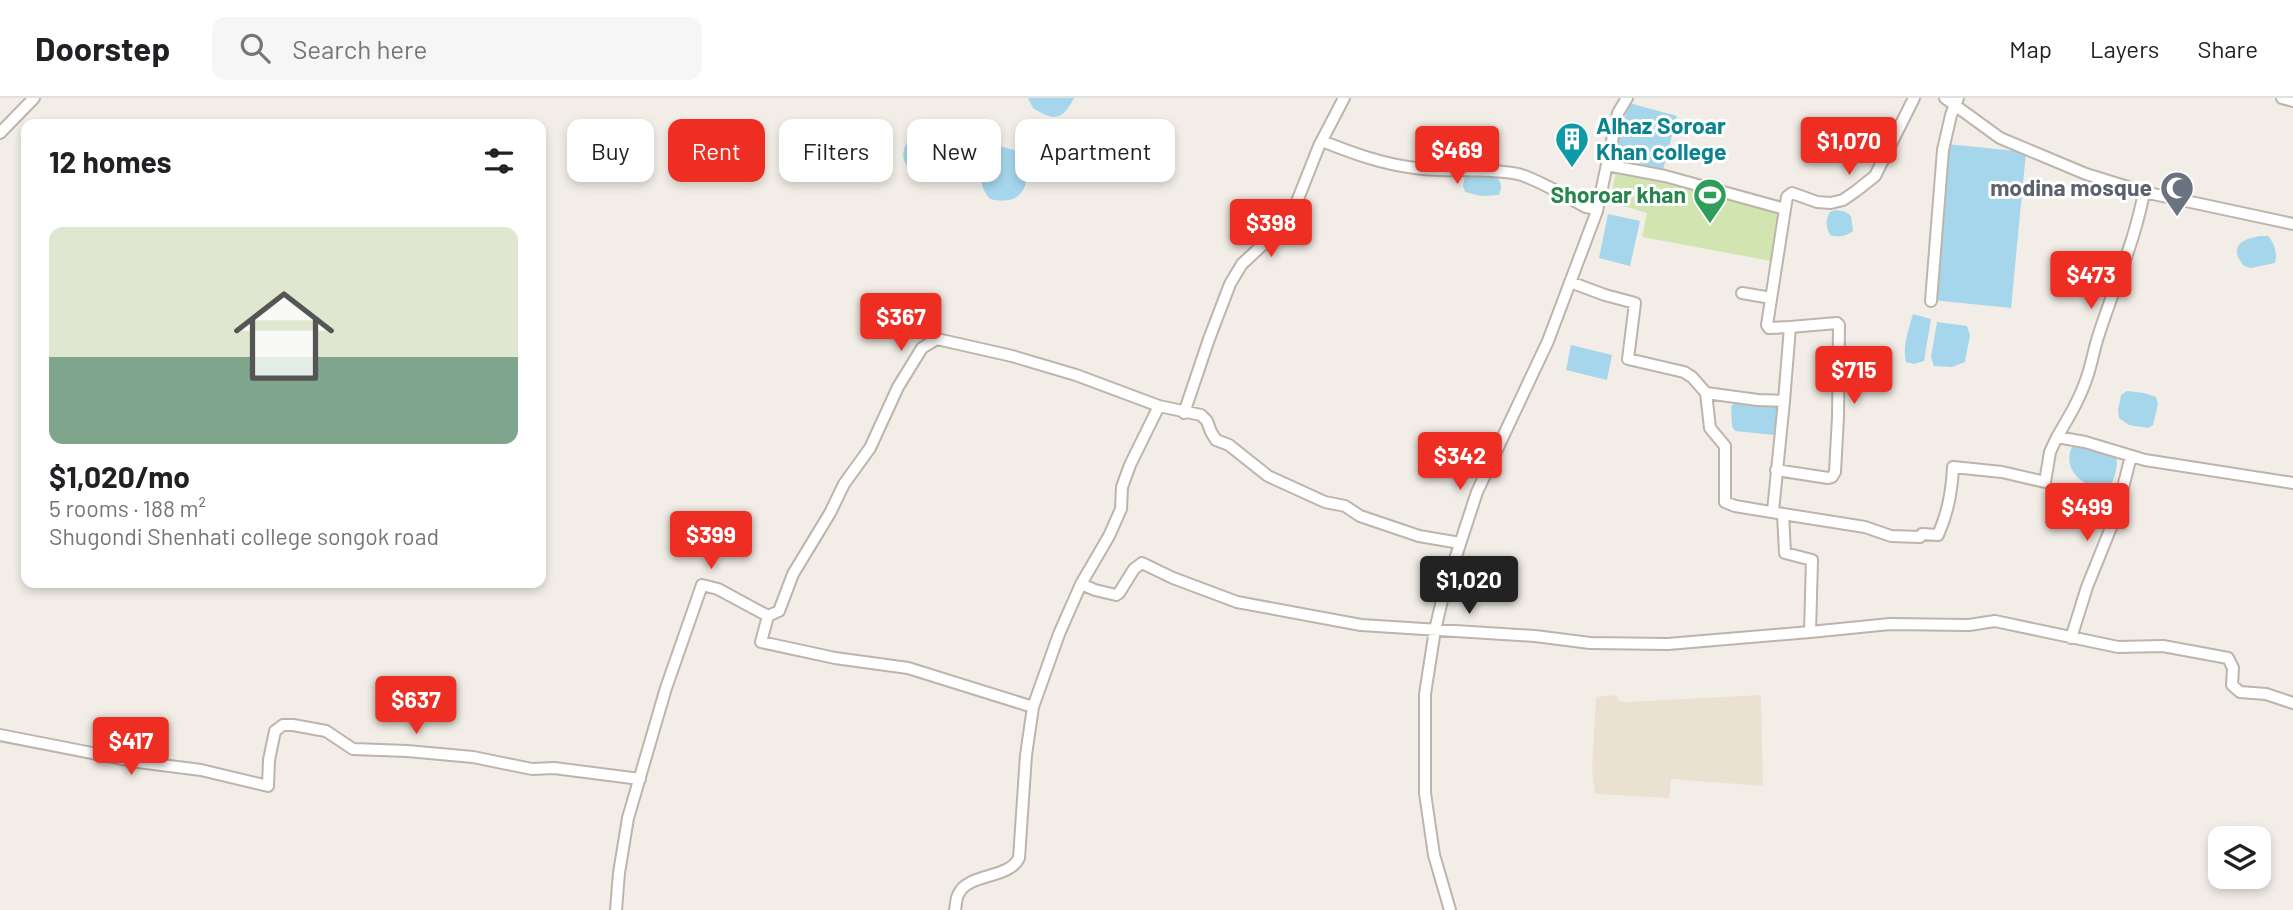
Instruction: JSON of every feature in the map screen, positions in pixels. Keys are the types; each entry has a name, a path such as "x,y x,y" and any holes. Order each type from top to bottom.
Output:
{"street":[{"path":"0,133 34,98"},
{"path":"1184,413 1230,284 1242,264 1285,224 1344,98"},
{"path":"1450,910 1434,855 1425,793 1425,694 1435,629 1477,492 1548,341 1597,209 1618,113 1627,98"},
{"path":"1776,470 1832,477 1835,472 1838,417 1839,325 1768,327 1787,197 1791,193 1817,202 1831,203 1843,200 1875,176 1914,98"},
{"path":"2282,98 2293,101"},
{"path":"1931,302 1943,150 1953,100 2000,138 2086,174 2144,192 2293,224"},
{"path":"1322,141 1361,157 1415,168 1446,171 1492,170 1521,175 1586,207 1597,209"},
{"path":"1607,165 1665,176 1784,208"},
{"path":"1570,282 1635,303 1628,359 1684,372 1706,393 1710,428 1725,446 1725,502 1751,510 1865,527 1891,536 1938,535 1952,490 1952,467 2002,472 2045,482 2050,452 2072,413 2087,377 2144,192"},
{"path":"1742,293 1771,298"},
{"path":"1790,327 1776,470 1778,513 1784,553 1810,559 1813,564 1810,632"},
{"path":"768,616 779,611 793,574 830,513 844,484 870,448 898,387 922,348 937,339 1012,356 1076,375 1159,406 1201,415 1216,440 1229,445 1268,476 1325,502 1345,506 1360,516 1419,536 1460,543"},
{"path":"1706,393 1784,401"},
{"path":"955,910 959,892 965,886 1009,869 1019,858 1026,755 1034,707 1059,634 1082,584 1110,536 1121,509 1122,487 1130,465 1159,406"},
{"path":"2057,438 2085,442 2157,462 2293,483"},
{"path":"2071,638 2087,587 2116,515 2132,456"},
{"path":"1082,584 1115,595 1134,569 1142,563 1173,578 1237,602 1362,625 1535,636 1590,643 1668,644 1890,624 1969,625 1995,621 2118,647 2162,646 2228,658 2233,668 2232,685 2239,692 2266,694 2293,703"},
{"path":"616,910 628,818 666,688 702,585 718,589 768,616"},
{"path":"768,616 761,642 835,658 908,668 1034,707"},
{"path":"0,736 138,762 201,770 268,786 269,760 275,731 284,725 326,731 352,749 473,757 532,769 554,768 640,779"}],"shaded area":[{"path":"1617,695 1619,701 1627,702 1761,695 1763,786 1671,779 1669,798 1595,794 1592,770 1596,697"}],"green space":[{"name":"Shoroar khan","path":"1616,169 1778,214 1771,261 1642,237 1647,213 1610,202"}],"water":[{"path":"1028,98 1074,98 1062,115 1052,117 1033,108"},
{"path":"1629,103 1677,116 1663,170 1614,157"},
{"path":"907,142 907,166 904,159"},
{"path":"1947,144 2026,152 2011,308 1932,300"},
{"path":"1001,147 1015,150 1015,182 1026,182 1019,195 1002,201 990,199 982,182 1001,182"},
{"path":"1492,173 1500,183 1499,195 1481,196 1465,192 1463,186 1466,174"},
{"path":"1836,210 1851,216 1853,231 1842,236 1830,235 1827,218 1830,212"},
{"path":"1608,214 1640,221 1630,266 1599,258"},
{"path":"2268,236 2272,242 2276,252 2275,263 2251,268 2244,266 2237,254 2239,245 2247,239"},
{"path":"1913,314 1931,319 1924,361 1914,364 1906,362 1905,350"},
{"path":"1937,322 1967,326 1970,335 1965,362 1952,367 1934,366 1931,357"},
{"path":"1571,345 1612,355 1607,380 1566,370"},
{"path":"2127,391 2156,397 2158,404 2153,425 2148,428 2129,425 2119,418 2121,395"},
{"path":"1736,401 1778,405 1774,435 1735,431 1732,426 1731,407"},
{"path":"2076,445 2116,456 2115,474 2107,490 2083,482 2072,470 2069,455 2072,447"}],"place":[{"name":"Alhaz Soroar Khan college","path":"1572,169"},
{"name":"modina mosque","path":"2177,218"},
{"name":"Shoroar khan","path":"1710,225"}]}
